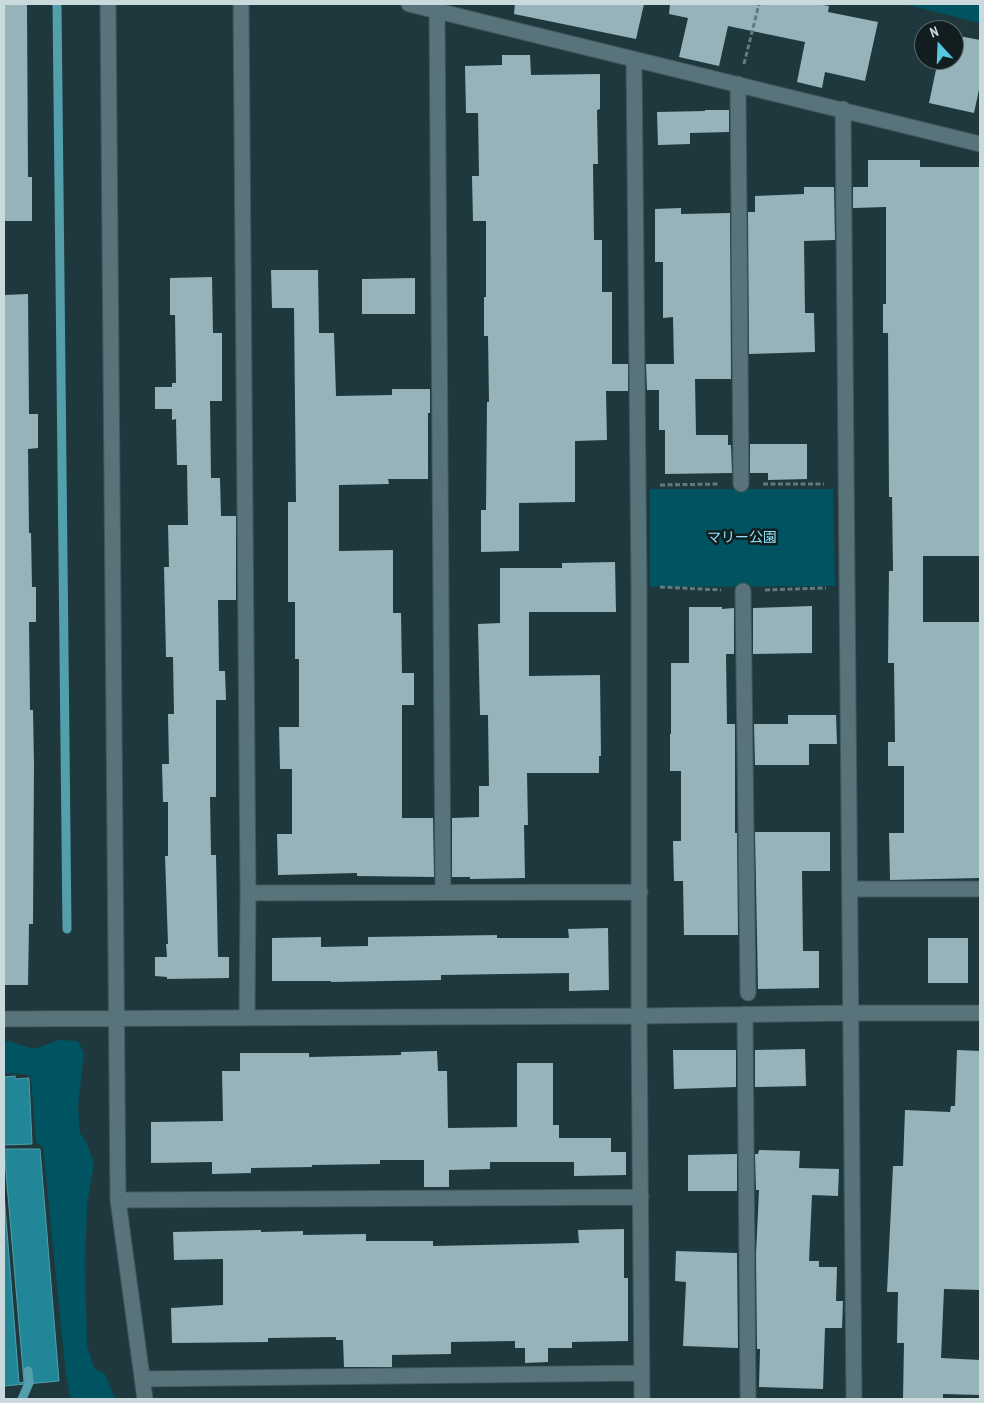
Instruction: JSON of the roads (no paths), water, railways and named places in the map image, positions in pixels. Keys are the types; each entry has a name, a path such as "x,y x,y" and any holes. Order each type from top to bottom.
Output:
{"street":[{"path":"108,4 118,1018 118,1200 145,1399"},
{"path":"241,4 248,893 247,1018"},
{"path":"409,4 980,144"},
{"path":"437,10 443,892"},
{"path":"634,59 639,586 639,1016 642,1399"},
{"path":"738,84 741,484"},
{"path":"844,110 854,1399"},
{"path":"743,591 748,992"},
{"path":"851,889 980,888"},
{"path":"248,893 640,892"},
{"path":"4,1019 639,1016 852,1012 980,1013"},
{"path":"745,1014 748,1399"},
{"path":"118,1200 641,1197"},
{"path":"142,1379 642,1373"}],"waterway":[{"path":"57,4 67,929"},
{"path":"22,1399 29,1383 28,1371"}],"park label":[{"name":"マリー公園","path":"742,538"}]}
